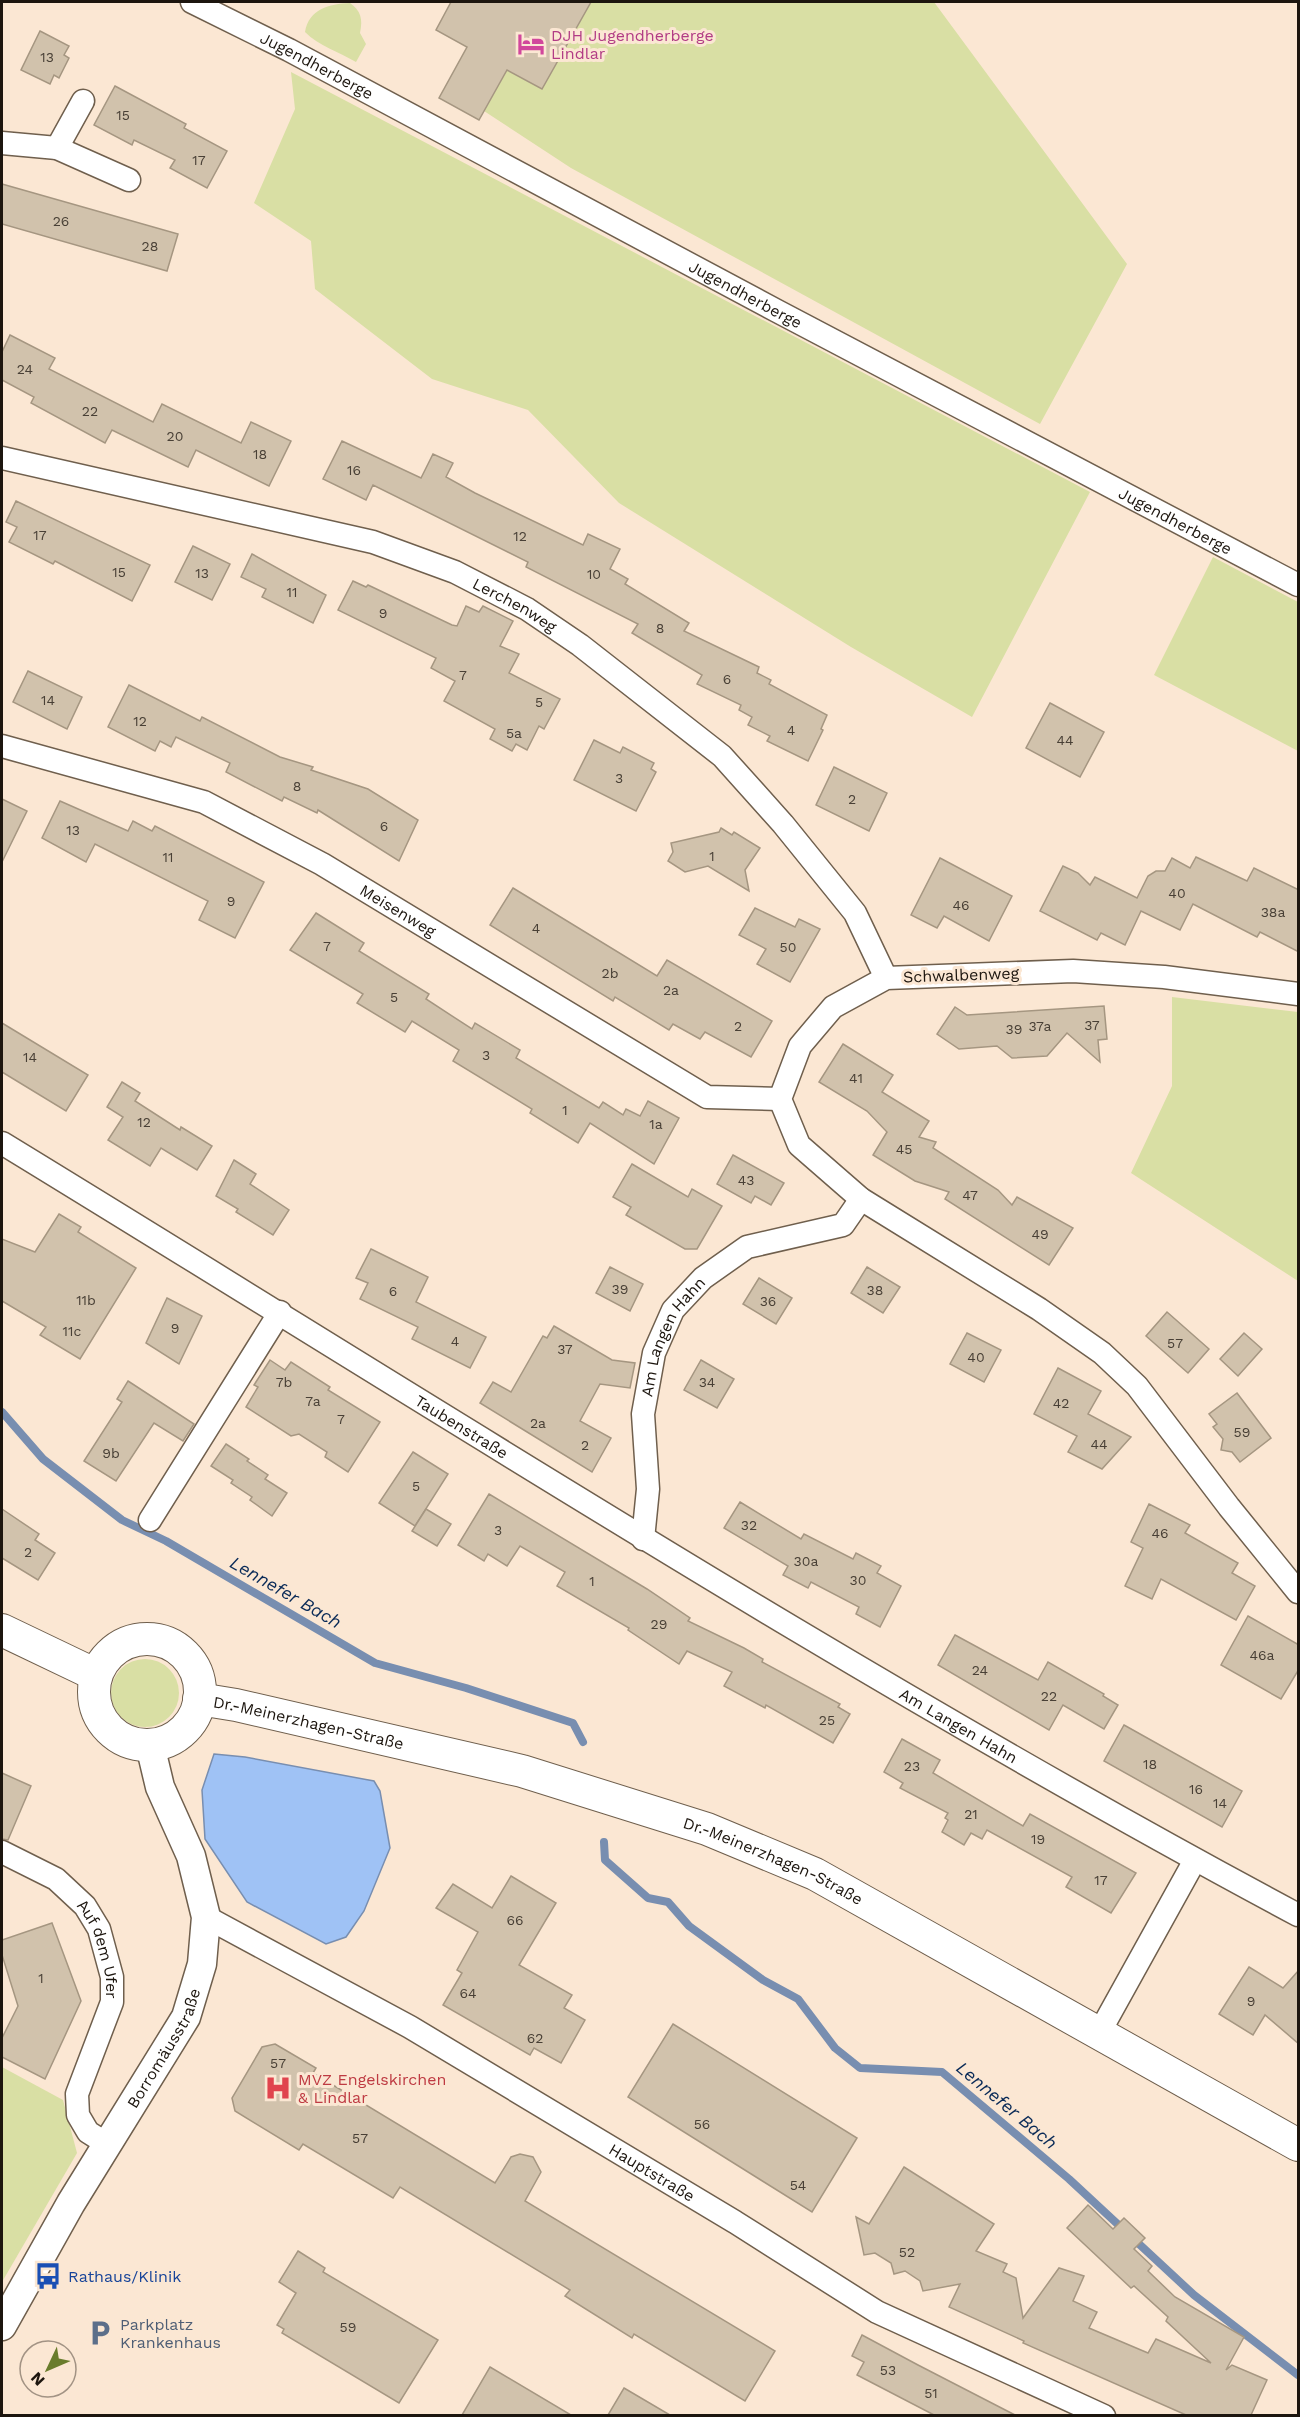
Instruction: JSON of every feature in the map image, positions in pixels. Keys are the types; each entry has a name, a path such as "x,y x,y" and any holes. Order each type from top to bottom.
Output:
{"main road":[{"path":"2,1630 96,1675"},
{"path":"158,1640 173,1645 189,1662 199,1683 199,1699 194,1716 183,1731 167,1741 150,1745 129,1742 111,1732 99,1716 93,1696 96,1675 108,1656 127,1642 158,1640"},
{"name":"Dr.-Meinerzhagen-Straße","path":"199,1699 236,1705 522,1771 707,1828 815,1874 1098,2035 1299,2145"}],"street":[{"name":"Jugendherberge","path":"192,2 289,50 777,311 1299,585"},
{"path":"57,148 83,101"},
{"path":"2,143 57,148 129,180"},
{"name":"Lerchenweg","path":"2,458 373,542 455,572 527,609 580,645 722,756 783,824 855,913 886,978"},
{"name":"Meisenweg","path":"2,746 204,802 322,864 706,1097 780,1099"},
{"name":"Schwalbenweg","path":"780,1099 800,1046 833,1007 886,978 1073,971 1164,977 1299,994"},
{"path":"780,1099 799,1145 861,1199 1039,1309 1102,1353 1137,1386 1229,1507 1299,1592"},
{"name":"Taubenstraße","path":"2,1143 279,1312 643,1539"},
{"name":"Am Langen Hahn","path":"861,1199 843,1225 747,1247 703,1278 673,1310 654,1353 643,1414 648,1490 643,1539 909,1698 1195,1860 1299,1915"},
{"path":"150,1520 279,1312"},
{"name":"Borromäusstraße","path":"2,2326 107,2144 186,2017 202,1964 206,1917 191,1856 160,1787 150,1745"},
{"name":"Auf dem Ufer","path":"2,1852 56,1879 85,1906 99,1929 112,1977 112,2002 77,2094 78,2115 88,2132 107,2144"},
{"path":"1098,2035 1195,1860"},
{"name":"Hauptstraße","path":"206,1917 410,2027 735,2222 877,2312 1104,2415"}],"green space":[{"path":"591,2 934,2 1127,264 1040,424 571,168 484,111 507,70 542,89"},
{"path":"350,3 357,9 360,16 360,33 366,44 356,62 323,45 305,32 311,18 321,9"},
{"path":"291,72 1090,492 972,717 851,647 619,503 528,410 432,379 315,289 311,241 254,203 295,109"},
{"path":"1213,557 1298,602 1298,751 1154,675"},
{"path":"1172,997 1298,1012 1298,1281 1131,1173 1172,1086"},
{"path":"145,1659 158,1662 169,1669 176,1680 179,1693 176,1706 169,1717 158,1724 145,1727 132,1724 121,1717 114,1706 111,1693 114,1680 121,1669 132,1662"},
{"path":"2,2067 63,2100 77,2153 2,2282"}],"water":[{"path":"214,1754 245,1757 374,1781 380,1791 390,1848 364,1911 346,1937 326,1944 247,1902 205,1839 202,1790"}],"building":[{"path":"451,2 591,2 542,89 507,70 479,120 439,98 467,47 436,30"},
{"path":"40,31 69,46 64,55 69,58 59,78 54,75 50,84 21,70"},
{"path":"115,86 186,124 184,128 227,151 207,188 170,168 175,160 134,140 132,145 94,125"},
{"path":"2,184 178,234 167,271 2,224"},
{"path":"10,335 55,358 49,369 153,422 162,404 241,443 251,422 291,441 269,486 196,450 188,467 112,430 105,443 31,403 34,397 2,380 2,352"},
{"path":"342,441 421,478 433,454 453,463 446,477 475,493 583,545 588,534 620,549 610,569 628,579 625,584 689,623 684,631 759,667 757,673 771,680 769,684 827,715 821,729 823,730 808,761 767,741 770,736 748,725 752,717 739,710 741,705 697,684 702,675 632,633 638,624 526,567 528,562 373,485 366,500 323,479"},
{"path":"16,501 150,565 132,601 55,561 53,564 9,542 17,527 6,522"},
{"path":"193,546 230,564 212,600 175,582"},
{"path":"252,554 326,595 313,623 262,597 266,589 241,577"},
{"path":"353,581 366,587 368,585 452,625 457,626 466,606 479,612 483,606 513,621 500,646 519,654 509,673 560,699 544,729 539,726 527,750 516,744 512,751 490,739 495,729 444,701 455,681 431,668 436,658 338,610"},
{"path":"28,671 82,697 67,729 13,702"},
{"path":"129,685 200,721 202,717 280,757 313,767 311,770 368,789 418,820 399,861 318,810 317,813 284,797 282,801 226,772 230,763 176,737 171,747 160,741 155,751 108,727"},
{"path":"1050,703 1104,732 1080,777 1026,748"},
{"path":"594,740 620,753 623,747 654,763 651,769 656,772 636,811 574,780"},
{"path":"834,767 887,793 869,831 816,805"},
{"path":"2,799 27,811 2,862"},
{"path":"60,801 128,831 133,821 152,831 155,826 264,882 235,938 199,920 208,901 95,844 86,862 42,838"},
{"path":"721,828 732,835 734,832 760,848 745,870 749,891 708,866 685,872 668,861 673,852 671,843 719,832"},
{"path":"1196,857 1247,881 1254,868 1299,890 1299,952 1260,932 1257,937 1193,904 1180,930 1141,911 1125,945 1101,933 1097,940 1040,911 1063,866 1078,873 1090,885 1095,877 1137,898 1148,876 1156,871 1165,871 1172,858 1190,868"},
{"path":"940,858 1012,896 989,941 944,916 937,928 911,915"},
{"path":"513,888 657,976 667,960 772,1021 751,1057 705,1032 700,1039 673,1024 669,1030 615,997 613,1001 490,925"},
{"path":"755,908 795,927 799,919 820,929 790,982 757,964 766,949 739,935"},
{"path":"316,913 364,943 359,951 429,994 426,999 472,1029 475,1023 520,1050 516,1058 599,1108 603,1102 623,1115 626,1109 640,1116 648,1101 679,1118 654,1164 590,1123 578,1143 530,1113 532,1109 453,1061 459,1050 412,1021 405,1032 357,1003 363,994 290,950"},
{"path":"1104,1006 1107,1039 1098,1040 1100,1062 1067,1033 1047,1056 1012,1058 997,1046 959,1049 937,1034 955,1007 967,1015"},
{"path":"2,1023 88,1075 66,1111 2,1072"},
{"path":"843,1044 893,1075 882,1092 929,1121 919,1137 936,1142 933,1148 998,1190 1012,1205 1017,1197 1073,1228 1049,1265 945,1199 949,1192 915,1181 873,1155 887,1132 867,1111 819,1082"},
{"path":"122,1082 140,1093 135,1101 180,1130 181,1127 212,1146 197,1170 161,1148 150,1166 108,1140 123,1117 107,1107"},
{"path":"733,1155 784,1183 771,1205 755,1196 751,1203 717,1184"},
{"path":"234,1160 256,1174 250,1184 289,1210 273,1235 236,1212 238,1209 216,1196"},
{"path":"632,1164 688,1197 692,1189 722,1206 697,1249 685,1249 626,1215 631,1207 613,1197"},
{"path":"59,1214 81,1227 78,1232 136,1268 80,1359 40,1335 46,1327 2,1301 2,1239 35,1252"},
{"path":"371,1249 428,1277 416,1302 486,1337 470,1368 412,1339 418,1327 360,1299 368,1283 356,1278"},
{"path":"610,1267 643,1284 630,1311 596,1293"},
{"path":"867,1267 900,1287 883,1313 851,1293"},
{"path":"759,1278 792,1298 776,1324 743,1304"},
{"path":"167,1298 202,1316 179,1364 146,1343"},
{"path":"1167,1312 1209,1349 1188,1373 1146,1336"},
{"path":"554,1326 612,1360 635,1363 630,1388 600,1384 580,1421 611,1438 592,1472 480,1403 493,1382 511,1392 543,1336 547,1338"},
{"path":"967,1333 1001,1350 984,1382 950,1364"},
{"path":"1244,1333 1262,1349 1238,1376 1220,1359"},
{"path":"270,1360 285,1370 291,1362 330,1387 328,1390 380,1422 348,1472 325,1457 327,1452 299,1434 291,1436 246,1407 258,1387 254,1385"},
{"path":"701,1360 734,1379 717,1408 684,1390"},
{"path":"1058,1368 1101,1391 1088,1414 1131,1437 1102,1469 1068,1452 1077,1436 1034,1414"},
{"path":"128,1381 194,1424 183,1441 154,1423 116,1481 84,1461 122,1402 117,1399"},
{"path":"1237,1393 1271,1438 1240,1462 1232,1452 1221,1450 1223,1439 1213,1427 1217,1424 1209,1414"},
{"path":"226,1444 268,1475 265,1479 287,1493 272,1516 250,1500 252,1497 231,1483 233,1480 211,1466"},
{"path":"413,1452 448,1474 415,1526 379,1503"},
{"path":"489,1494 647,1589 690,1618 688,1621 744,1648 763,1659 762,1662 840,1704 838,1707 850,1714 833,1743 766,1705 765,1708 724,1686 732,1672 687,1651 679,1664 628,1630 629,1628 557,1586 565,1572 520,1546 507,1566 488,1554 484,1561 458,1545"},
{"path":"740,1502 801,1539 804,1534 853,1559 856,1553 881,1566 877,1573 901,1586 880,1627 856,1614 859,1607 811,1582 808,1588 783,1575 788,1566 724,1528"},
{"path":"1149,1504 1190,1525 1185,1533 1238,1563 1232,1573 1255,1586 1236,1620 1161,1579 1152,1599 1125,1586 1143,1548 1131,1542"},
{"path":"2,1509 39,1534 35,1540 55,1553 38,1580 2,1558"},
{"path":"426,1509 451,1524 437,1546 412,1531"},
{"path":"1248,1616 1299,1645 1299,1669 1281,1699 1221,1665"},
{"path":"955,1635 1038,1680 1048,1662 1104,1694 1103,1696 1118,1705 1104,1729 1063,1705 1049,1730 938,1665"},
{"path":"1124,1725 1242,1791 1222,1827 1104,1761"},
{"path":"902,1739 940,1760 933,1773 1023,1826 1030,1814 1136,1873 1111,1913 1066,1887 1072,1877 987,1830 982,1839 971,1833 964,1845 942,1832 948,1820 945,1818 948,1813 900,1788 903,1783 884,1772"},
{"path":"2,1773 31,1786 8,1840 2,1839"},
{"path":"511,1876 556,1903 519,1965 572,1995 564,2008 585,2020 561,2063 534,2048 530,2055 443,2005 462,1973 457,1970 478,1932 436,1908 453,1884 492,1908"},
{"path":"52,1923 81,2001 45,2079 2,2057 2,2038 18,2006 2,1955 2,1940"},
{"path":"1249,1967 1283,1988 1299,1970 1299,2044 1265,2015 1253,2035 1219,2014"},
{"path":"673,2024 857,2138 812,2212 628,2097"},
{"path":"275,2044 316,2068 313,2073 495,2183 511,2157 520,2154 533,2157 541,2172 525,2201 775,2351 745,2401 634,2334 632,2338 565,2296 570,2290 400,2187 393,2198 303,2144 299,2150 235,2111 232,2098 262,2047"},
{"path":"904,2167 994,2224 976,2251 1007,2264 1003,2272 1016,2278 1023,2318 1059,2268 1084,2276 1073,2301 1097,2312 1089,2328 1148,2353 1156,2339 1211,2363 1166,2321 1168,2317 1134,2286 1131,2288 1067,2228 1088,2205 1113,2229 1124,2218 1145,2238 1134,2249 1152,2266 1148,2271 1175,2297 1244,2337 1226,2370 1232,2365 1267,2380 1251,2415 1186,2415 1023,2343 1024,2341 949,2307 960,2284 923,2291 920,2281 905,2271 894,2274 891,2263 875,2253 864,2255 856,2217 869,2224"},
{"path":"298,2251 325,2268 323,2272 438,2340 399,2403 282,2333 284,2329 277,2325 296,2293 279,2282"},
{"path":"862,2335 1015,2415 934,2415 857,2375 864,2362 852,2356"},
{"path":"490,2367 571,2415 462,2415"},
{"path":"624,2388 670,2415 608,2415"}],"waterway":[{"name":"Lennefer Bach","path":"2,1412 43,1459 122,1520 166,1541 375,1663 466,1688 573,1723 583,1742"},
{"name":"Lennefer Bach","path":"604,1842 605,1860 648,1898 668,1902 689,1926 763,1980 798,1999 835,2048 860,2068 942,2072 1069,2179 1194,2295 1298,2375"}],"place":[{"name":"DJH Jugendherberge Lindlar","path":"531,44"},
{"name":"MVZ Engelskirchen & Lindlar","path":"278,2088"},
{"name":"Rathaus/Klinik","path":"48,2276"},
{"name":"Parkplatz Krankenhaus","path":"100,2333"}]}
